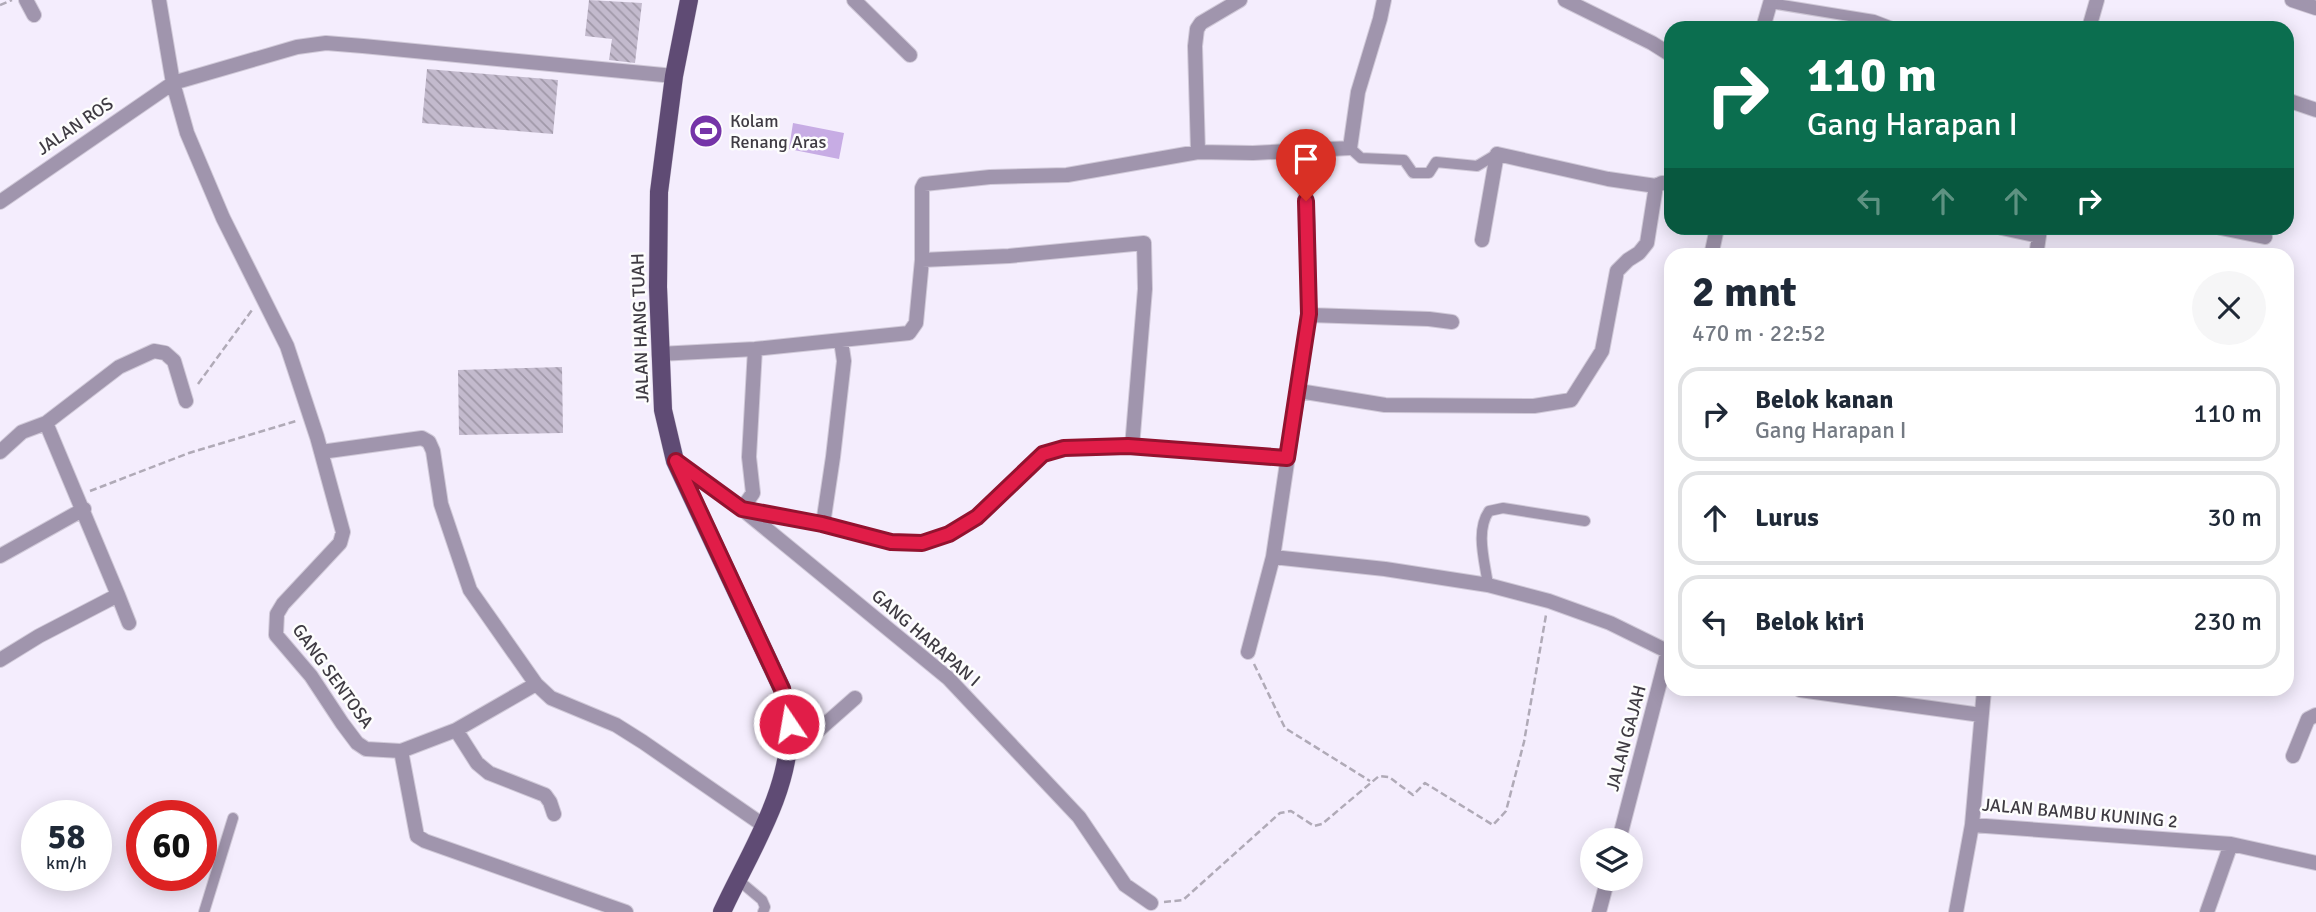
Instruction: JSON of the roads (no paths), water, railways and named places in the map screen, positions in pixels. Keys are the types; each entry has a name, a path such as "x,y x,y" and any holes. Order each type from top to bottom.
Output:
{"main road":[{"name":"JALAN HANG TUAH","path":"689,0 674,76 659,192 659,354 663,410 676,461 782,689 789,724 787,758 776,798 722,912"}],"street":[{"path":"26,0 34,15"},
{"name":"GANG SENTOSA","path":"159,0 173,83 187,133 223,218 287,345 341,523 342,538 277,614 276,635 311,676 357,743 375,751 401,751"},
{"path":"854,0 910,55"},
{"path":"1198,152 1195,46 1197,29 1200,23 1240,0"},
{"path":"659,354 755,349 909,332 916,323 922,260 924,184 990,177 1067,175 1198,152 1350,148 1358,92 1384,0"},
{"path":"1565,0 1664,51"},
{"path":"2091,21 2097,0"},
{"path":"2292,0 2316,8"},
{"path":"1765,21 1770,2"},
{"name":"JALAN ROS","path":"0,202 173,83 297,47 326,43 674,76"},
{"path":"2294,102 2316,110"},
{"path":"1248,652 1273,557 1309,314 1308,226 1302,150"},
{"path":"1482,240 1497,154 1608,179 1656,186 1664,183"},
{"path":"1299,391 1385,405 1534,406 1571,400 1602,351 1617,271 1647,243 1656,186"},
{"path":"2255,235 2265,237"},
{"path":"922,260 1009,256 1144,243 1145,289 1132,447"},
{"path":"1309,314 1452,322"},
{"path":"822,524 844,361 841,341"},
{"path":"755,349 749,457 753,493 742,509 822,524 891,542 922,543 949,534 977,517 1043,454 1064,448 1132,447 1287,458"},
{"path":"0,452 22,432 46,423 120,367 154,351 165,354 174,361 186,401"},
{"path":"46,423 129,623"},
{"path":"321,452 422,438 429,442 433,451 441,504 470,590 536,684 551,698 615,725 643,742 763,825"},
{"name":"GANG HARAPAN I","path":"676,461 742,509 948,678 1079,817 1125,884 1151,903"},
{"path":"0,556 81,502"},
{"path":"1273,557 1385,569 1488,585 1549,601 1610,623 1664,647"},
{"path":"0,660 39,636 118,595"},
{"name":"JALAN GAJAH","path":"1622,828 1664,672"},
{"path":"536,684 456,730 401,751 416,836 626,912"},
{"path":"1843,696 1981,715"},
{"name":"JALAN BAMBU KUNING 2","path":"1983,696 1972,825 2231,844 2316,863"},
{"path":"787,758 855,698"},
{"path":"2293,756 2308,719 2316,715"},
{"path":"456,730 477,764 489,773 545,796 554,814"},
{"path":"1956,912 1972,825"},
{"path":"2207,912 2231,844"},
{"path":"1599,912 1605,891"}],"lane":[{"path":"1770,2 1877,21"},
{"path":"1350,148 1361,158 1404,160 1413,173 1429,173 1436,162 1477,166 1497,154"},
{"path":"1488,585 1482,537 1483,519 1489,510 1503,508 1585,521"},
{"path":"204,912 233,818"},
{"path":"737,879 762,900 765,907 762,912"}],"place":[{"name":"Kolam Renang Aras","path":"706,131"}]}
